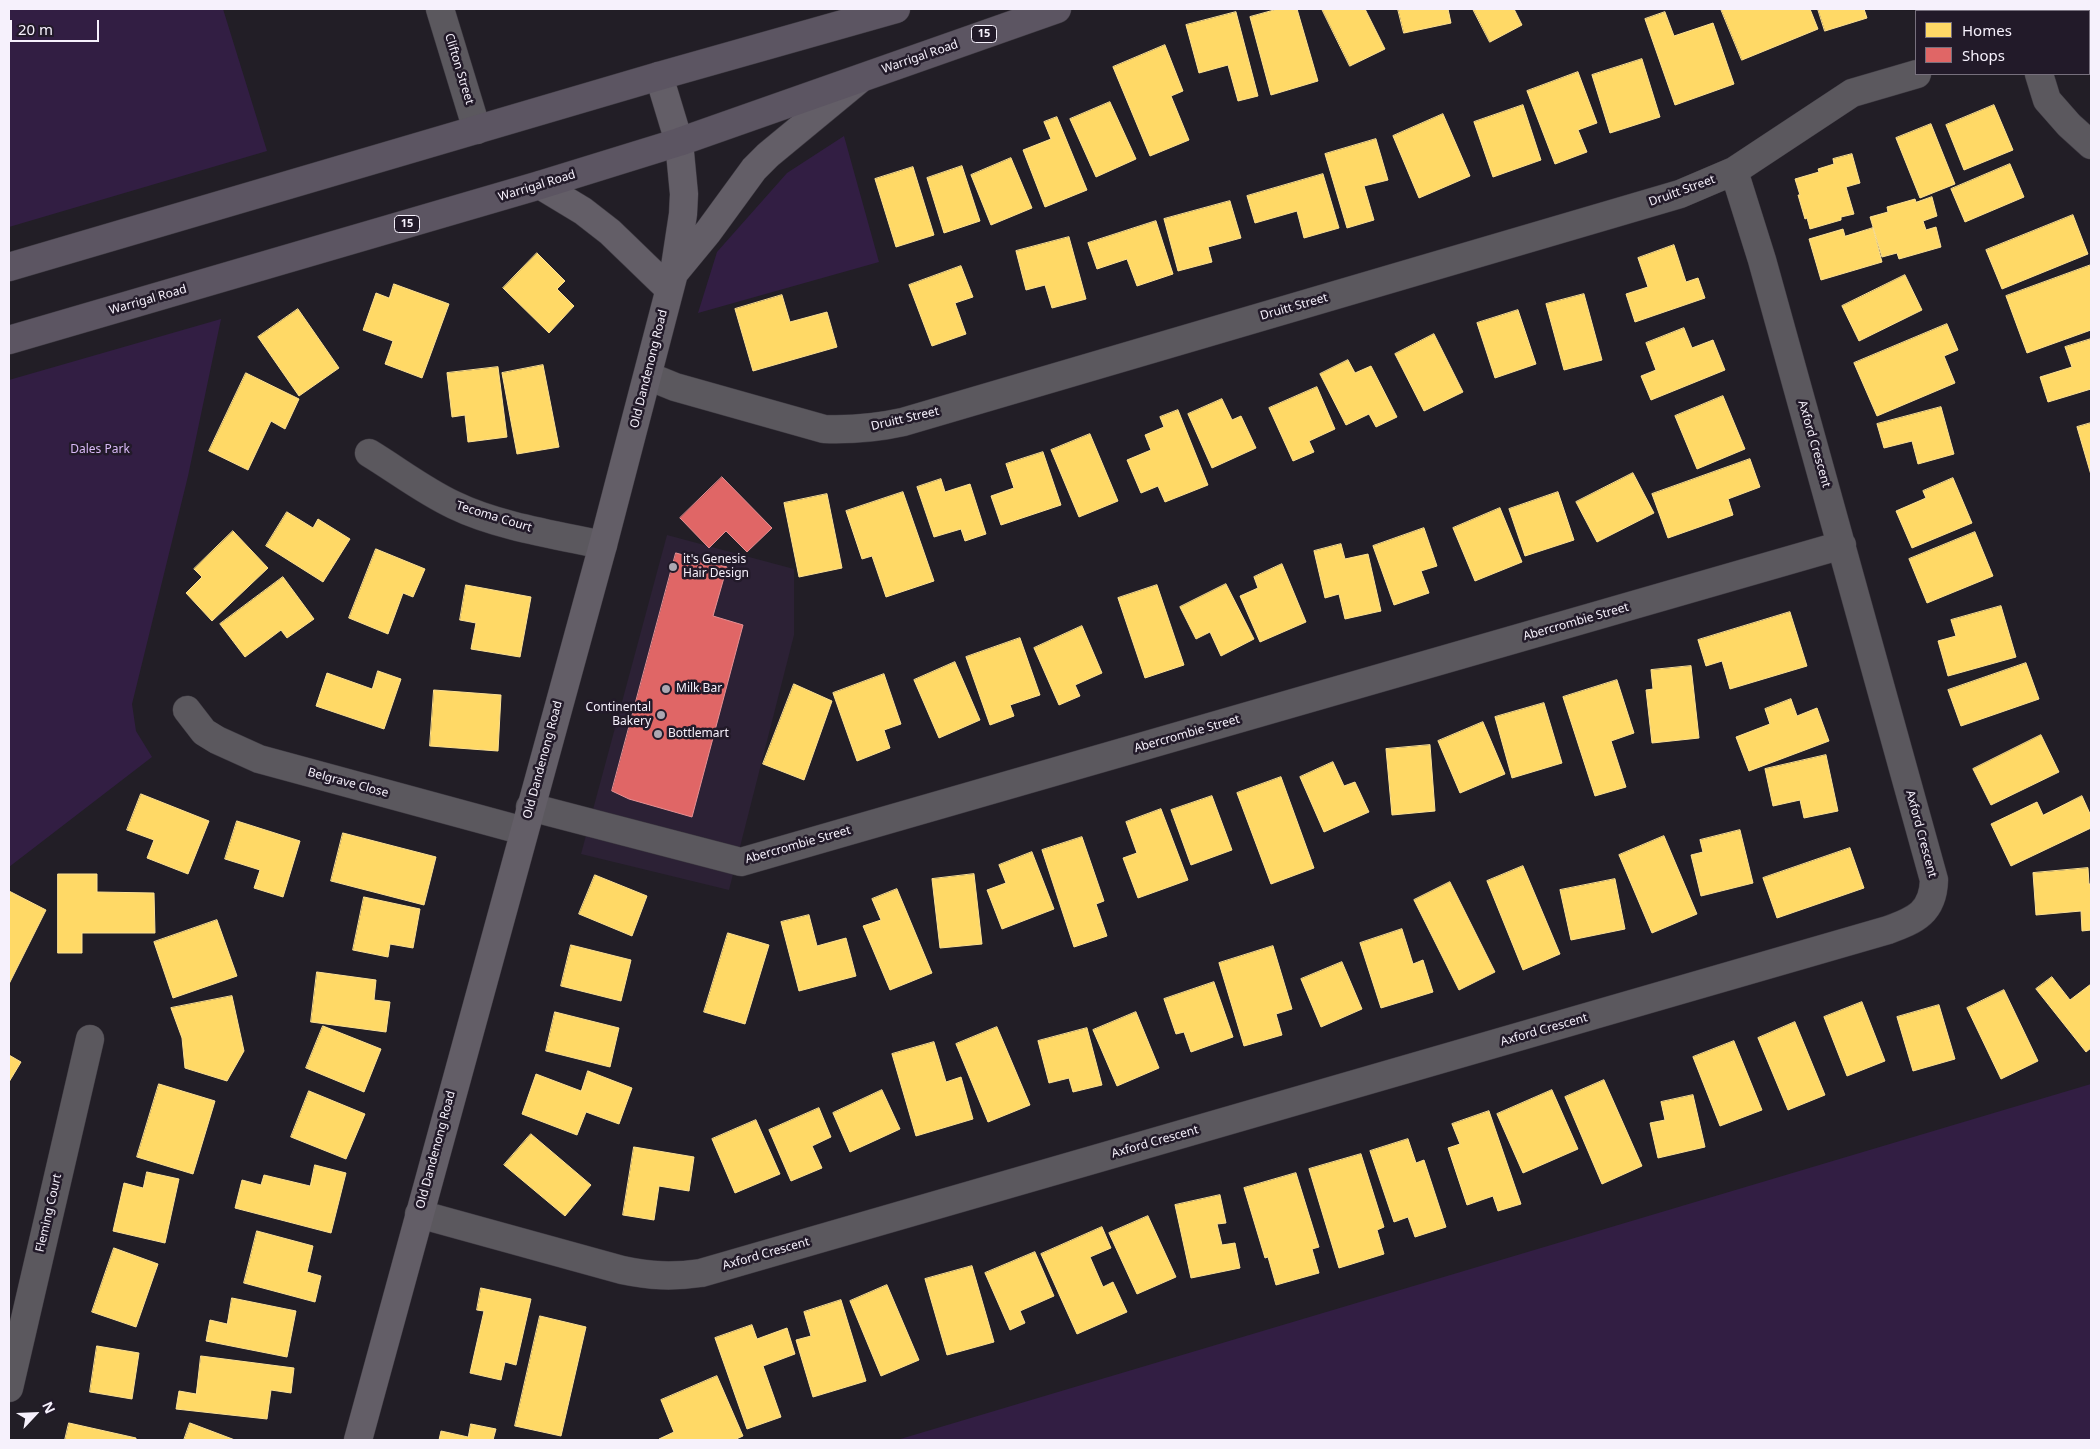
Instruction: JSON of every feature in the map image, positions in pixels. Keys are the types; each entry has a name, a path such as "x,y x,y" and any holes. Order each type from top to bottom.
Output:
{"highway":[{"path":"9,268 659,76 862,13 896,9"},
{"name":"Warrigal Road","path":"9,340 540,185 679,142 1057,9"}],"main road":[{"name":"Old Dandenong Road","path":"358,1440 648,376 672,281 683,214 684,194 679,142 659,76"},
{"path":"540,185 583,211 672,281 754,170 768,155 862,78"}],"street":[{"name":"Clifton Street","path":"440,9 477,130"},
{"name":"Druitt Street","path":"648,376 674,387 824,428 850,430 878,428 1680,194 1734,171 1852,93 1915,75"},
{"path":"2039,75 2047,100 2091,144"},
{"name":"Axford Crescent","path":"419,1214 622,1270 648,1275 675,1277 701,1273 1906,924 1918,917 1926,909 1933,892 1934,880 1760,251 1734,171"},
{"name":"Tecoma Court","path":"369,453 434,494 470,512 602,545"},
{"name":"Abercrombie Street","path":"527,819 741,862 1842,545"},
{"name":"Belgrave Close","path":"187,710 200,728 216,740 259,759 527,819"},
{"name":"Fleming Court","path":"9,1388 90,1038"}],"shaded area":[{"path":"667,535 794,569 794,635 729,890 581,854"}],"green space":[{"path":"9,9 223,9 267,151 9,227"},
{"path":"844,136 879,262 698,313 717,252 787,173"},
{"name":"Dales Park","path":"221,319 188,476 132,704 136,731 152,757 9,867 9,380"},
{"path":"2091,1084 2091,1440 897,1440"}],"building: Homes":[{"path":"1278,9 1297,9 1318,81 1271,95 1250,17"},
{"path":"1322,9 1365,9 1385,49 1350,66"},
{"path":"1398,9 1448,9 1451,23 1404,33"},
{"path":"1473,9 1514,9 1522,25 1490,42"},
{"path":"1721,9 1810,9 1818,29 1742,60"},
{"path":"1818,9 1864,9 1867,18 1825,31"},
{"path":"1236,12 1258,96 1238,101 1228,65 1199,73 1186,25"},
{"path":"1665,12 1674,36 1713,23 1734,84 1675,105 1645,19"},
{"path":"1165,45 1183,91 1171,96 1189,140 1150,156 1113,67"},
{"path":"1642,59 1660,117 1610,133 1592,75"},
{"path":"1578,72 1597,123 1578,130 1587,152 1555,164 1527,91"},
{"path":"1110,102 1136,159 1096,177 1070,119"},
{"path":"1523,105 1541,160 1493,177 1474,122"},
{"path":"1994,105 2013,150 1964,170 1946,125"},
{"path":"1443,114 1470,176 1419,198 1393,136"},
{"path":"1057,117 1087,190 1045,207 1023,150 1051,139 1044,122"},
{"path":"1931,124 1955,184 1920,198 1896,138"},
{"path":"1376,139 1388,180 1364,186 1374,220 1347,228 1325,154"},
{"path":"1852,154 1860,183 1846,187 1854,214 1810,229 1807,218 1805,219 1795,179 1819,172 1818,169 1834,164 1833,159"},
{"path":"1011,158 1032,208 991,225 971,175"},
{"path":"2010,164 2024,197 1965,222 1951,189"},
{"path":"962,166 980,221 944,233 927,178"},
{"path":"913,167 934,235 896,247 875,179"},
{"path":"1323,174 1339,228 1304,238 1297,211 1255,223 1247,196"},
{"path":"1932,197 1937,216 1923,221 1926,230 1936,227 1941,247 1899,259 1897,253 1882,257 1870,217 1888,212 1887,207 1915,199 1916,202"},
{"path":"1230,201 1241,238 1208,247 1212,262 1178,271 1164,219"},
{"path":"2073,215 2088,254 2002,289 1986,250"},
{"path":"1156,221 1173,274 1137,286 1127,259 1097,269 1088,243"},
{"path":"1873,228 1882,262 1821,280 1809,239 1843,229 1845,236"},
{"path":"1069,237 1086,299 1052,308 1045,285 1026,290 1016,251"},
{"path":"1674,245 1686,282 1698,278 1705,298 1635,322 1626,294 1648,287 1638,258"},
{"path":"537,253 565,281 557,289 574,306 549,333 503,288"},
{"path":"2091,265 2091,330 2027,353 2006,296"},
{"path":"961,266 973,297 955,303 966,334 932,346 909,285"},
{"path":"1905,275 1922,310 1859,341 1842,306"},
{"path":"394,284 449,304 422,378 385,364 393,341 363,330 376,293 389,298"},
{"path":"1584,294 1602,360 1564,370 1546,304"},
{"path":"782,295 790,322 827,312 837,347 753,371 735,309"},
{"path":"298,309 339,368 299,396 258,337"},
{"path":"1518,310 1536,364 1495,378 1477,323"},
{"path":"1947,324 1958,350 1944,356 1955,383 1877,416 1854,363"},
{"path":"1684,328 1692,348 1713,340 1725,370 1651,400 1641,376 1656,370 1646,343"},
{"path":"1434,334 1463,392 1424,411 1395,354"},
{"path":"2091,339 2091,389 2048,402 2040,377 2072,367 2065,347"},
{"path":"1348,360 1355,373 1371,366 1397,417 1376,427 1369,414 1346,425 1320,374"},
{"path":"543,365 559,447 517,454 502,373"},
{"path":"498,367 507,437 468,442 465,415 452,417 447,373"},
{"path":"246,373 299,399 285,429 271,421 248,470 209,451"},
{"path":"1317,387 1335,429 1309,441 1314,452 1293,461 1269,408"},
{"path":"1723,396 1745,449 1697,469 1675,416"},
{"path":"1222,399 1232,420 1241,416 1256,448 1212,468 1188,414"},
{"path":"1941,407 1954,454 1918,464 1912,441 1884,448 1877,424"},
{"path":"1178,410 1208,485 1165,502 1158,486 1141,493 1127,460 1151,450 1145,435 1164,427 1160,417"},
{"path":"2091,423 2091,475 2077,427"},
{"path":"1090,434 1118,501 1079,517 1051,450"},
{"path":"1043,452 1061,505 1001,525 991,496 1014,488 1006,464"},
{"path":"1750,459 1760,487 1728,499 1733,515 1668,538 1652,494"},
{"path":"1633,473 1654,513 1597,542 1576,502"},
{"path":"1953,478 1972,523 1912,548 1896,511 1926,498 1923,491"},
{"path":"941,479 945,492 970,484 986,534 965,541 961,529 934,537 917,487"},
{"path":"903,492 934,581 886,597 872,556 862,559 846,511"},
{"path":"1558,492 1574,540 1525,556 1509,509"},
{"path":"827,494 842,568 799,577 784,503"},
{"path":"1500,508 1522,562 1475,581 1453,528"},
{"path":"287,512 313,528 318,519 350,539 323,582 266,546"},
{"path":"1424,528 1437,566 1421,571 1429,593 1394,605 1373,546"},
{"path":"233,531 268,568 212,621 186,593 202,577 194,569"},
{"path":"1975,532 1993,576 1927,603 1909,559"},
{"path":"1341,544 1345,559 1368,554 1381,611 1345,619 1339,594 1325,598 1314,551"},
{"path":"376,549 425,569 413,597 403,593 388,634 349,618"},
{"path":"1282,564 1306,622 1260,642 1240,596 1258,588 1254,577"},
{"path":"283,577 314,619 287,638 281,630 245,657 220,624"},
{"path":"1226,584 1254,639 1221,656 1210,632 1196,639 1180,607"},
{"path":"466,585 531,597 520,657 471,649 476,623 460,620"},
{"path":"1157,585 1184,665 1145,678 1118,598"},
{"path":"2001,606 2016,657 1948,676 1938,641 1956,636 1951,620"},
{"path":"1790,612 1807,666 1730,689 1722,661 1706,666 1698,640"},
{"path":"1082,626 1102,673 1075,685 1080,696 1059,705 1034,648"},
{"path":"1020,638 1040,695 1010,705 1014,716 990,725 966,657"},
{"path":"955,662 980,720 939,738 914,680"},
{"path":"2026,663 2039,699 1961,726 1948,690"},
{"path":"1691,666 1699,738 1652,743 1646,690 1653,689 1651,670"},
{"path":"378,671 401,679 384,729 316,706 327,673 372,689"},
{"path":"884,674 901,724 884,730 890,748 857,761 833,693"},
{"path":"1617,680 1634,733 1611,741 1626,787 1595,796 1563,697"},
{"path":"794,684 832,701 804,780 763,764"},
{"path":"434,690 501,695 498,751 430,746"},
{"path":"1791,699 1797,716 1817,708 1829,741 1749,771 1736,737 1770,724 1765,709"},
{"path":"1544,703 1562,763 1512,778 1495,717"},
{"path":"1483,722 1505,774 1460,793 1438,741"},
{"path":"2041,735 2059,772 1991,805 1973,769"},
{"path":"1430,745 1435,811 1392,815 1386,749"},
{"path":"1826,755 1838,811 1804,818 1800,800 1773,806 1765,769"},
{"path":"1333,762 1344,786 1355,782 1369,812 1324,832 1300,777"},
{"path":"1281,777 1314,868 1271,884 1237,793"},
{"path":"141,794 209,821 188,874 147,858 154,840 127,830"},
{"path":"1212,796 1232,850 1191,865 1171,810"},
{"path":"2082,796 2091,816 2091,828 2011,866 1991,824 2037,802 2043,815"},
{"path":"1161,809 1188,880 1138,898 1123,858 1137,853 1126,822"},
{"path":"237,821 300,841 283,897 254,888 260,870 225,859"},
{"path":"1740,830 1753,883 1701,896 1691,855 1703,852 1700,840"},
{"path":"343,833 436,857 424,905 331,881"},
{"path":"1664,836 1697,914 1652,933 1619,855"},
{"path":"1082,837 1104,901 1096,904 1107,936 1074,947 1042,850"},
{"path":"1850,848 1864,888 1777,918 1763,878"},
{"path":"1032,852 1054,909 1002,929 987,890 1006,883 999,865"},
{"path":"1523,866 1560,954 1523,970 1487,881"},
{"path":"2088,868 2089,884 2091,884 2091,930 2082,931 2081,911 2036,915 2033,873"},
{"path":"58,874 97,874 97,892 154,893 155,933 82,933 82,953 58,953"},
{"path":"974,874 982,944 940,948 932,879"},
{"path":"595,875 647,896 632,936 579,914"},
{"path":"1615,879 1625,929 1571,940 1560,890"},
{"path":"1450,882 1495,972 1459,990 1414,900"},
{"path":"897,889 932,973 890,990 863,926 881,920 872,899"},
{"path":"9,891 46,910 9,984"},
{"path":"364,897 420,909 413,948 390,944 388,957 353,950"},
{"path":"809,915 817,946 846,938 856,976 799,991 781,922"},
{"path":"217,920 237,976 173,998 154,942"},
{"path":"1402,929 1413,964 1423,960 1433,992 1381,1008 1360,943"},
{"path":"728,933 769,945 745,1024 704,1012"},
{"path":"571,945 631,960 621,1001 561,986"},
{"path":"1273,946 1292,1009 1276,1014 1282,1035 1244,1046 1219,963"},
{"path":"1342,962 1362,1009 1321,1027 1301,979"},
{"path":"317,972 376,980 374,1000 390,1002 386,1032 311,1022"},
{"path":"2052,977 2070,1000 2091,984 2091,1048 2086,1052 2036,989"},
{"path":"1214,982 1233,1037 1191,1052 1184,1032 1176,1034 1164,999"},
{"path":"2004,990 2038,1061 2001,1079 1967,1008"},
{"path":"232,996 244,1051 227,1081 185,1068 182,1038 171,1008"},
{"path":"1862,1002 1885,1061 1847,1076 1824,1017"},
{"path":"1939,1005 1955,1059 1913,1071 1897,1017"},
{"path":"555,1012 619,1028 610,1067 546,1051"},
{"path":"1136,1012 1159,1068 1117,1086 1093,1030"},
{"path":"1795,1022 1825,1095 1788,1110 1758,1038"},
{"path":"323,1026 381,1049 364,1092 306,1068"},
{"path":"997,1027 1030,1105 988,1122 956,1044"},
{"path":"1087,1028 1102,1085 1073,1092 1069,1078 1049,1083 1038,1041"},
{"path":"1734,1041 1762,1110 1720,1126 1693,1057"},
{"path":"934,1042 946,1082 961,1077 973,1119 916,1136 892,1054"},
{"path":"9,1055 21,1062 9,1082"},
{"path":"588,1071 632,1088 619,1124 586,1112 577,1135 522,1114 536,1074 581,1091"},
{"path":"1604,1080 1642,1166 1602,1184 1565,1097"},
{"path":"159,1084 215,1101 193,1174 137,1157"},
{"path":"882,1090 900,1129 850,1152 833,1113"},
{"path":"1552,1090 1578,1149 1523,1173 1497,1114"},
{"path":"309,1091 365,1114 346,1159 291,1137"},
{"path":"1693,1095 1705,1147 1658,1158 1650,1123 1665,1120 1661,1102"},
{"path":"819,1108 831,1137 812,1146 822,1168 791,1181 769,1130"},
{"path":"1489,1111 1521,1204 1498,1211 1493,1196 1467,1205 1448,1148 1460,1144 1452,1124"},
{"path":"756,1120 780,1174 735,1193 712,1139"},
{"path":"531,1134 591,1185 565,1216 504,1165"},
{"path":"1408,1139 1416,1163 1424,1160 1446,1227 1415,1237 1408,1217 1394,1222 1370,1151"},
{"path":"634,1147 694,1157 689,1191 659,1186 654,1220 623,1215"},
{"path":"1361,1154 1384,1227 1377,1230 1384,1254 1339,1268 1309,1169"},
{"path":"315,1165 346,1173 331,1233 235,1208 242,1180 261,1185 264,1175 310,1186"},
{"path":"147,1172 179,1179 165,1243 113,1231 124,1183 143,1188"},
{"path":"1296,1173 1319,1247 1312,1249 1319,1273 1276,1285 1268,1257 1265,1258 1244,1188"},
{"path":"1220,1195 1226,1223 1217,1224 1222,1245 1235,1243 1240,1268 1191,1278 1175,1205"},
{"path":"1148,1216 1176,1277 1137,1294 1109,1233"},
{"path":"1102,1227 1111,1248 1090,1257 1103,1287 1113,1282 1127,1312 1077,1334 1041,1254"},
{"path":"257,1231 313,1246 307,1272 321,1276 315,1302 244,1283"},
{"path":"114,1248 158,1264 136,1327 92,1312"},
{"path":"1035,1252 1054,1296 1020,1311 1025,1323 1010,1330 985,1273"},
{"path":"972,1266 994,1342 947,1355 925,1279"},
{"path":"887,1285 919,1360 881,1376 850,1301"},
{"path":"481,1288 531,1299 516,1365 505,1362 501,1380 470,1373 484,1311 477,1310"},
{"path":"232,1298 296,1311 287,1357 206,1341 210,1320 227,1324"},
{"path":"841,1300 866,1381 813,1397 796,1340 811,1336 804,1312"},
{"path":"540,1316 586,1327 561,1436 515,1426"},
{"path":"752,1325 757,1339 787,1328 795,1354 763,1366 781,1417 747,1429 715,1338"},
{"path":"97,1346 139,1353 132,1399 90,1392"},
{"path":"201,1356 294,1368 291,1393 271,1390 267,1419 176,1409 179,1391 196,1394"},
{"path":"717,1376 743,1436 734,1440 660,1440 674,1432 661,1400"},
{"path":"69,1423 136,1438 136,1440 65,1440"},
{"path":"190,1423 235,1440 184,1440"},
{"path":"471,1424 496,1429 493,1440 439,1440 441,1431 468,1437"}],"building: Shops":[{"path":"722,477 772,528 747,552 726,531 709,548 680,518"},
{"path":"676,553 727,567 713,616 743,625 692,817 629,799 612,791"}],"place":[{"name":"it's Genesis Hair Design","path":"673,567"},
{"name":"Milk Bar","path":"666,689"},
{"name":"Continental Bakery","path":"661,715"},
{"name":"Bottlemart","path":"658,734"}]}
